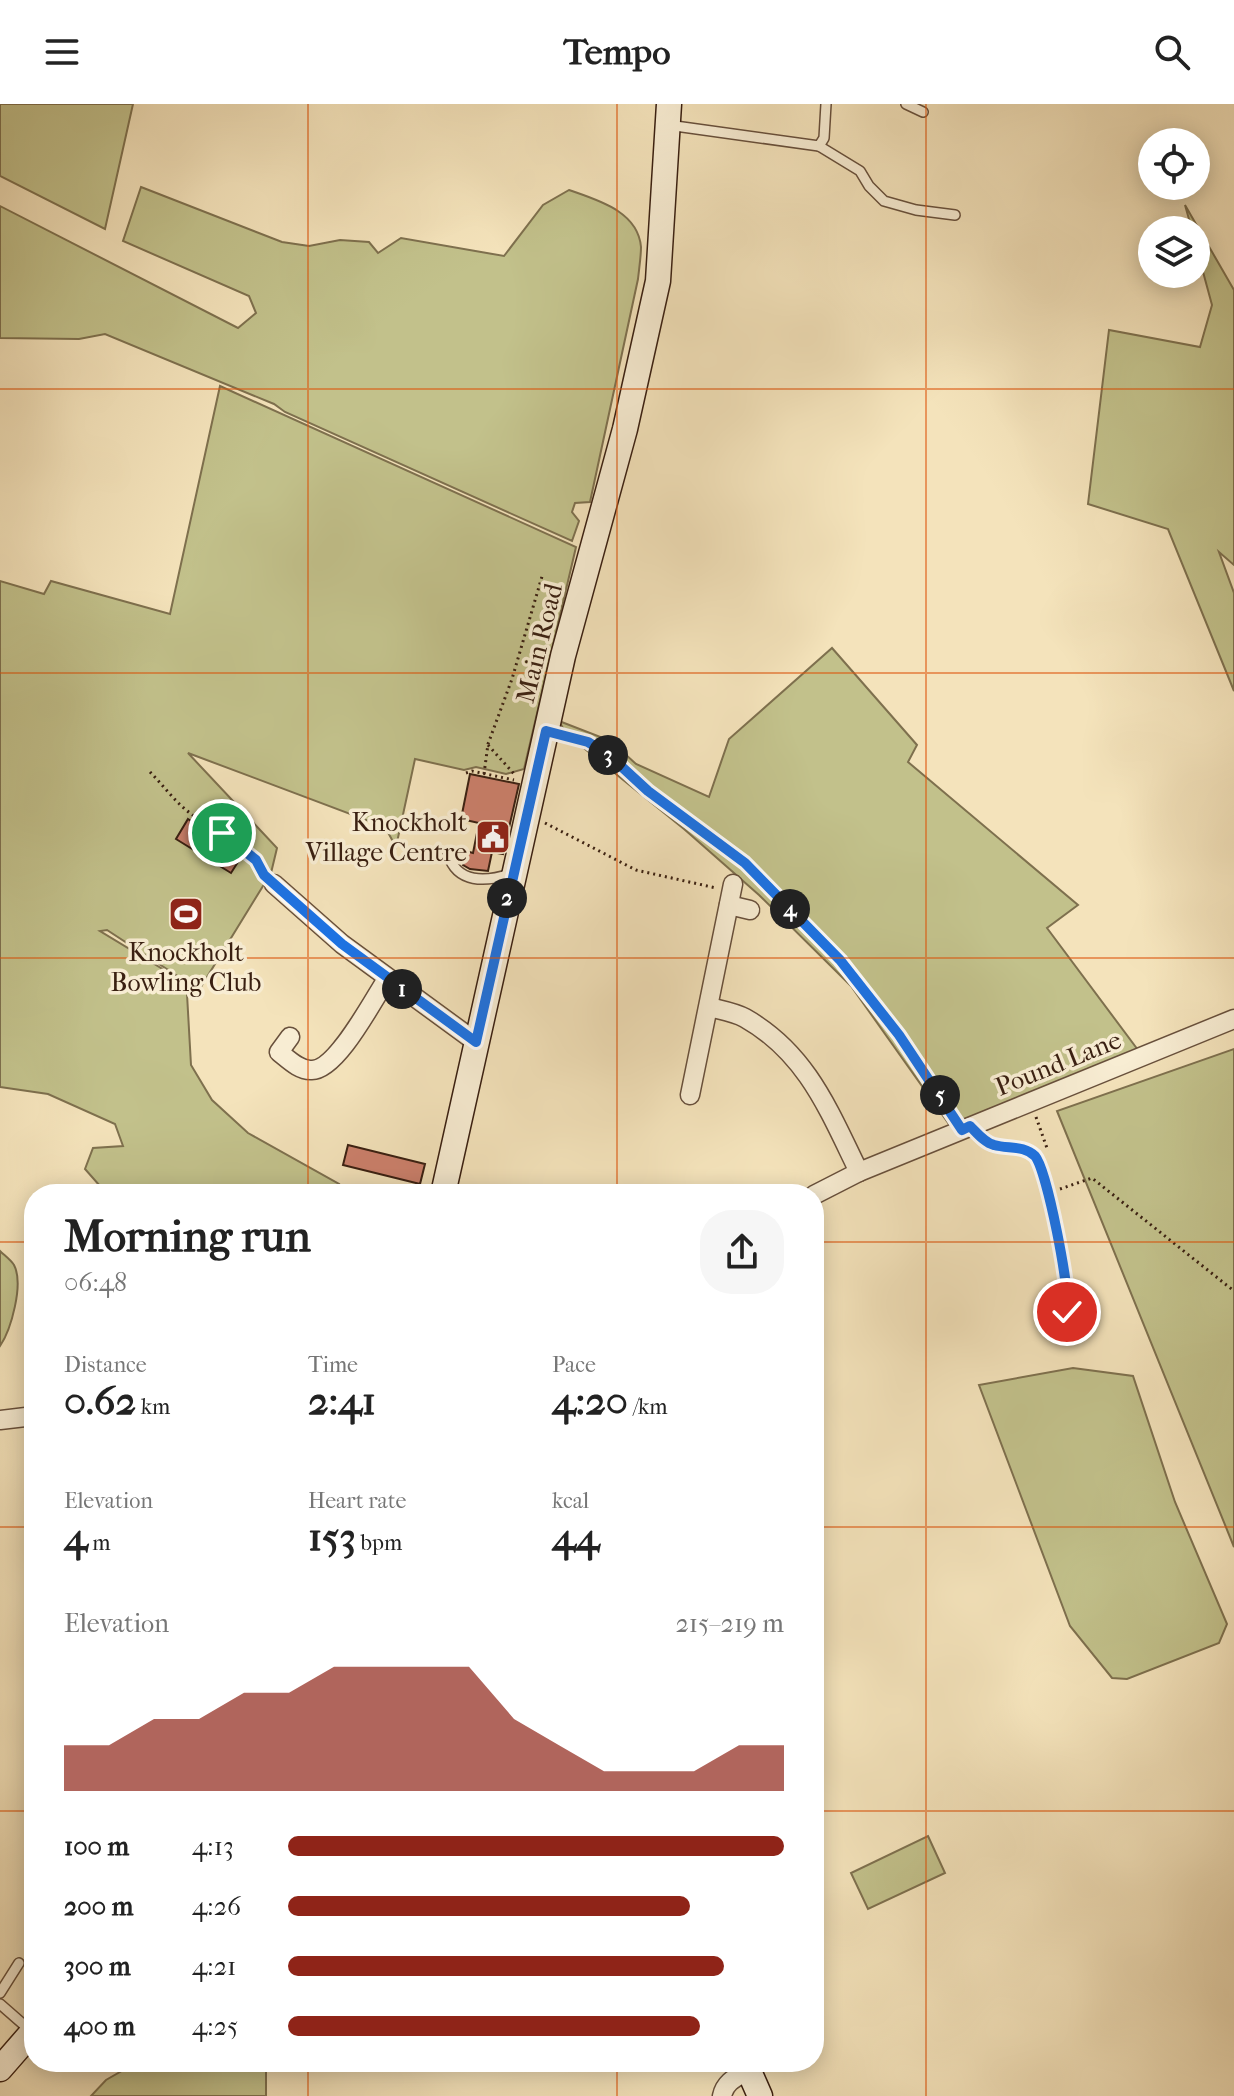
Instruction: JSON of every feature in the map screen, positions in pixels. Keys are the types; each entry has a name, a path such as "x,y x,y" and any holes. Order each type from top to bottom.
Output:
{"street":[{"name":"Main Road","path":"445,1184 563,656 625,429 658,281 668,115"},
{"path":"274,884 342,944 476,1042"},
{"path":"731,893 750,910"},
{"path":"688,1085 709,1007 731,893"},
{"path":"290,1037 279,1052 301,1068 312,1070 325,1067 336,1056 387,979"},
{"path":"709,1007 742,1017 773,1038 797,1060 817,1087 859,1172"},
{"name":"Pound Lane","path":"824,1190 859,1172 1234,1019"},
{"path":"0,1420 24,1417"},
{"path":"0,2069 24,2041"},
{"path":"722,2096 723,2089 740,2072"},
{"path":"750,2072 760,2096"}],"lane":[{"path":"819,146 824,138 826,104"},
{"path":"906,104 923,112"},
{"path":"668,115 819,146 860,171 884,201 916,210 955,215"},
{"path":"448,854 461,873 481,881 513,873"},
{"path":"966,1128 992,1145 1026,1150 1042,1169 1069,1303 1067,1312 1061,1318 1049,1322"},
{"path":"0,1993 19,1963"},
{"path":"0,2004 24,2024"}],"path":[{"path":"484,774 488,744 512,679 543,573"},
{"path":"546,731 588,742 610,756 648,791 745,863 840,960 966,1128"},
{"path":"466,773 520,781 488,744"},
{"path":"150,772 189,813 222,833 256,860 264,875 274,884"},
{"path":"526,817 553,826 636,870 731,893"},
{"path":"1031,1102 1051,1160"},
{"path":"1060,1190 1092,1178 1234,1291"}],"shaded area":[{"path":"0,104 133,104 105,229 0,176"},
{"path":"141,187 282,242 309,246 340,240 369,242 378,253 401,238 504,256 543,205 569,190 603,203 624,216 632,224 641,247 638,279 590,502 575,503 572,512 579,521 572,541 285,412 274,404 105,334 79,339 0,338 0,206 238,328 256,313 249,296 123,241"},
{"path":"1210,248 1234,290 1234,565 1219,552 1234,593 1234,691 1168,529 1088,504 1109,330 1200,347 1212,305 1207,288 1210,288"},
{"path":"220,386 576,547 524,769 506,774 476,767 464,770 415,759 396,847 385,827 188,753 277,848 271,873 199,990 107,930 100,931 174,976 187,994 191,1065 212,1100 248,1133 339,1184 98,1184 85,1169 93,1148 123,1146 115,1124 48,1094 0,1087 0,581 44,594 51,581 170,614"},
{"path":"832,648 917,745 908,762 1078,905 1047,928 1138,1050 951,1127 851,986 759,895 684,829 580,745 554,738 564,730 559,721 611,741 636,764 709,797 729,739"},
{"path":"1234,1049 1234,1547 1057,1111"},
{"path":"0,1251 14,1265 18,1283 12,1318 0,1346"},
{"path":"1073,1368 1133,1376 1175,1502 1227,1624 1219,1643 1127,1679 1112,1678 1070,1626 979,1385"},
{"path":"928,1836 945,1873 868,1909 851,1873"},
{"path":"120,2072 266,2072 266,2096 91,2096 106,2080"}],"building":[{"name":"Knockholt Village Centre","path":"470,774 519,784 503,854 492,852 488,871 463,865 466,851 473,853 479,823 461,819"},
{"path":"188,819 243,854 231,873 176,839"},
{"path":"348,1145 425,1164 420,1184 343,1165"}],"place":[{"name":"Knockholt Village Centre","path":"493,837"},
{"name":"Knockholt Bowling Club","path":"186,914"}],"route":[{"path":"222,833 256,860 264,875 342,944 476,1042 546,731 588,742 745,863 840,960 899,1035 962,1130 970,1126 992,1145 1026,1150 1035,1157 1042,1169 1056,1230 1068,1290 1067,1312"}]}
